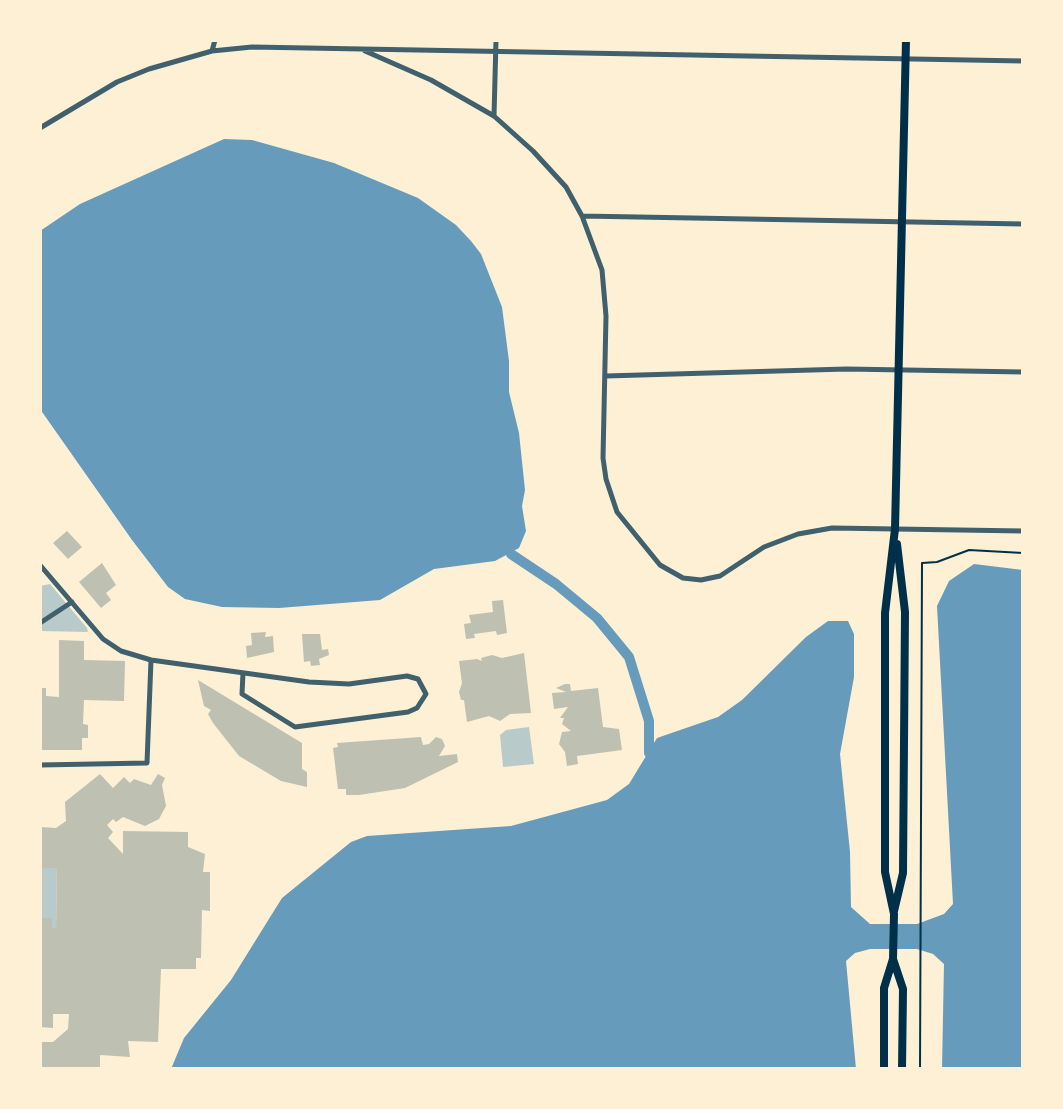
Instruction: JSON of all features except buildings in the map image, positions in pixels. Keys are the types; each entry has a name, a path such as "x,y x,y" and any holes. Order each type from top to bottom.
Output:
{"main road":[{"path":"902,1069 903,989 894,959 894,914 885,872 885,613 895,529 906,40"},
{"path":"894,914 903,873 905,612 895,529"},
{"path":"884,1069 884,988 894,959"}],"street":[{"path":"212,51 215,40"},
{"path":"494,116 496,40"},
{"path":"40,128 117,82 149,69 212,51 290,46 365,51 495,50 1023,61"},
{"path":"365,51 462,96 494,116 533,150 566,187 582,216 602,270 606,316 603,458 606,479 617,512 637,540 660,565 683,578 701,580 720,576 764,547 798,534 832,528 1023,531"},
{"path":"582,216 1023,224"},
{"path":"606,376 898,370 1023,372"},
{"path":"40,565 103,639 121,651 150,660 349,684 407,676 418,679 426,694 417,708 408,712 295,727 242,694 243,673"},
{"path":"40,623 72,602"},
{"path":"40,765 147,762 150,660"}],"path":[{"path":"920,1069 922,563 937,562 969,550 1023,554"}],"shaded area":[{"path":"50,584 88,632 40,631 40,586"},
{"path":"529,727 534,764 503,767 500,735 506,730"},
{"path":"40,868 57,868 56,928 52,928 52,918 40,918"}],"water":[{"path":"224,139 252,140 334,163 418,198 456,225 481,254 502,307 509,361 509,392 519,433 525,490 522,506 526,531 519,548 495,561 434,569 380,600 279,608 222,607 185,599 168,587 132,540 40,409 40,231 80,204"},
{"path":"974,564 1023,570 1023,1069 942,1069 944,964 933,954 917,949 870,949 855,953 846,961 856,1069 171,1069 184,1038 231,980 282,898 351,842 367,836 511,826 607,800 629,784 657,738 718,717 742,700 806,637 828,621 848,621 854,634 854,677 840,754 850,852 851,907 870,924 917,924 944,914 953,904 937,606 949,581"}],"waterway":[{"path":"511,554 556,584 597,618 629,657 649,721 649,753"}]}
